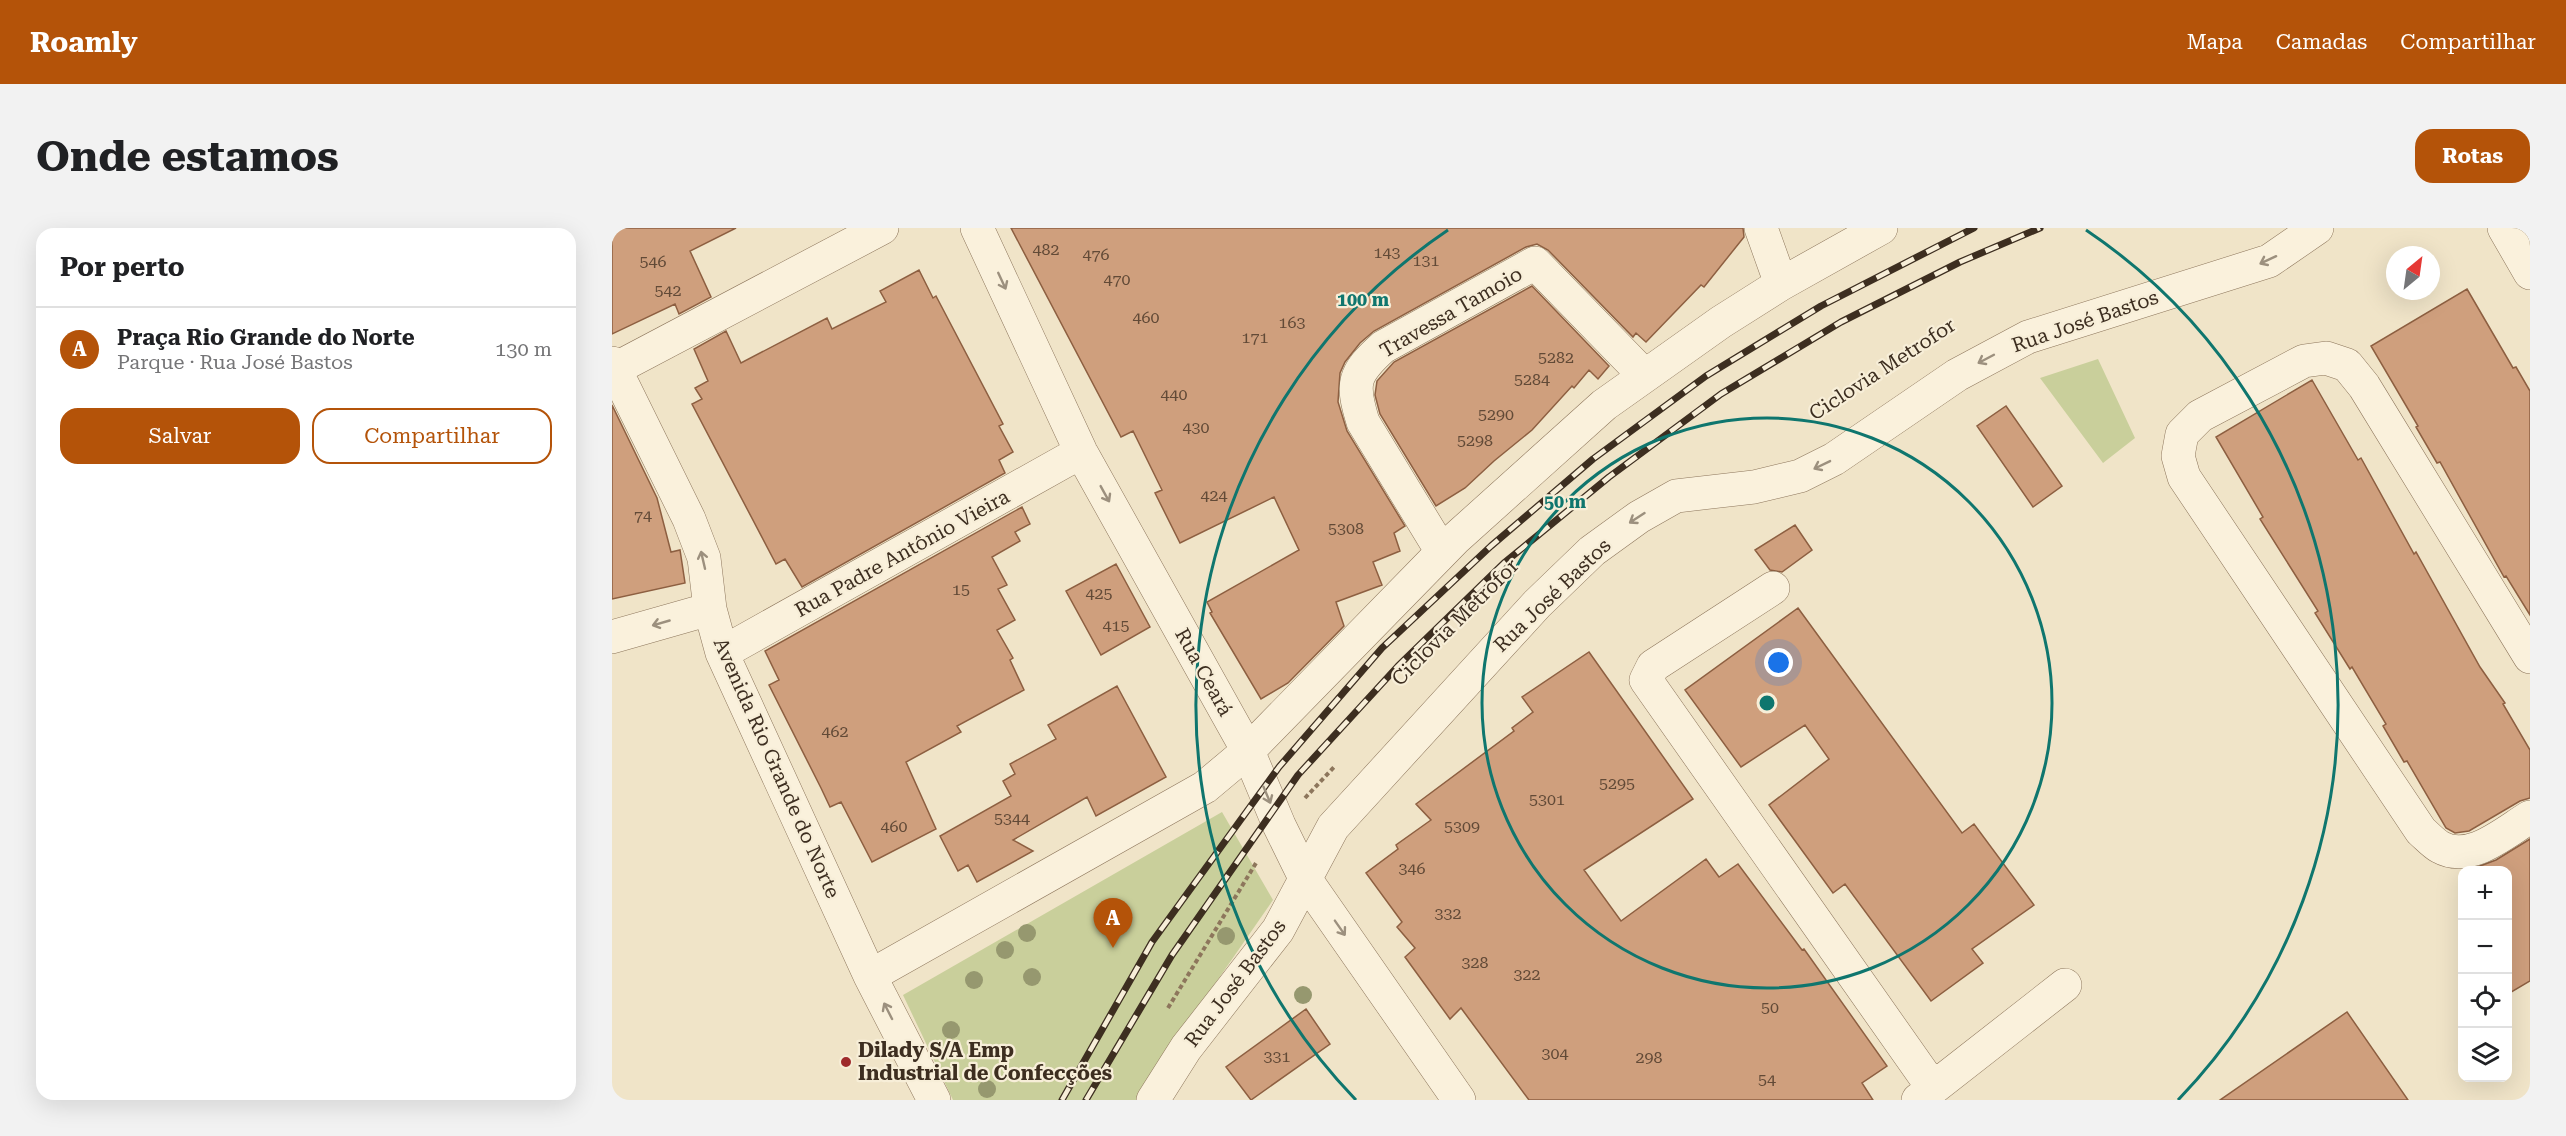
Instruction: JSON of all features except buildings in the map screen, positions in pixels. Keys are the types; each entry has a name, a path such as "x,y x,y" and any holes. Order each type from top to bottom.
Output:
{"street":[{"path":"614,366 882,228"},
{"name":"Rua Ceará","path":"977,228 1081,453 1248,751 1279,825 1306,880 1459,1100"},
{"path":"1761,228 1781,284"},
{"path":"870,976 1205,787 1248,751 1443,552 1604,405 1644,375 1781,284 1881,228"},
{"name":"Rua José Bastos","path":"1153,1100 1186,1048 1278,930 1333,827 1537,604 1592,551 1639,517 1676,496 1754,487 1800,476 1834,459 1958,375 2028,337 2269,261 2317,228"},
{"path":"2504,228 2530,273"},
{"name":"Travessa Tamoio","path":"1443,552 1363,422 1356,399 1357,382 1366,363 1383,347 1535,262 1644,375"},
{"path":"2530,657 2364,386 2347,365 2326,358 2304,361 2200,416 2182,434 2178,456 2184,477 2421,831 2441,847 2460,852 2481,847 2530,817"},
{"name":"Avenida Rio Grande do Norte","path":"614,366 689,519 704,558 710,609 722,653 870,976 934,1100"},
{"name":"Rua Padre Antônio Vieira","path":"722,653 1081,453"},
{"path":"1773,588 1653,666 1646,680 1925,1094 2065,985"},
{"path":"612,637 710,609"}],"path":[{"path":"1164,1016 1279,825 1336,766"}],"green space":[{"path":"2098,359 2135,438 2103,463 2040,378"},
{"path":"1222,812 1273,900 1185,1027 1139,1100 953,1100 903,995"}],"railway":[{"path":"1062,1100 1152,942 1279,767 1382,648 1491,546 1593,459 1706,376 1821,306 1974,228"},
{"path":"1086,1100 1172,955 1298,775 1398,666 1504,563 1609,477 1721,394 1841,322 1960,262 2040,228"}],"place":[{"name":"Praça Rio Grande do Norte","path":"1113,948"},
{"name":"Dilady S/A Emp Industrial de Confecções","path":"846,1062"}]}
